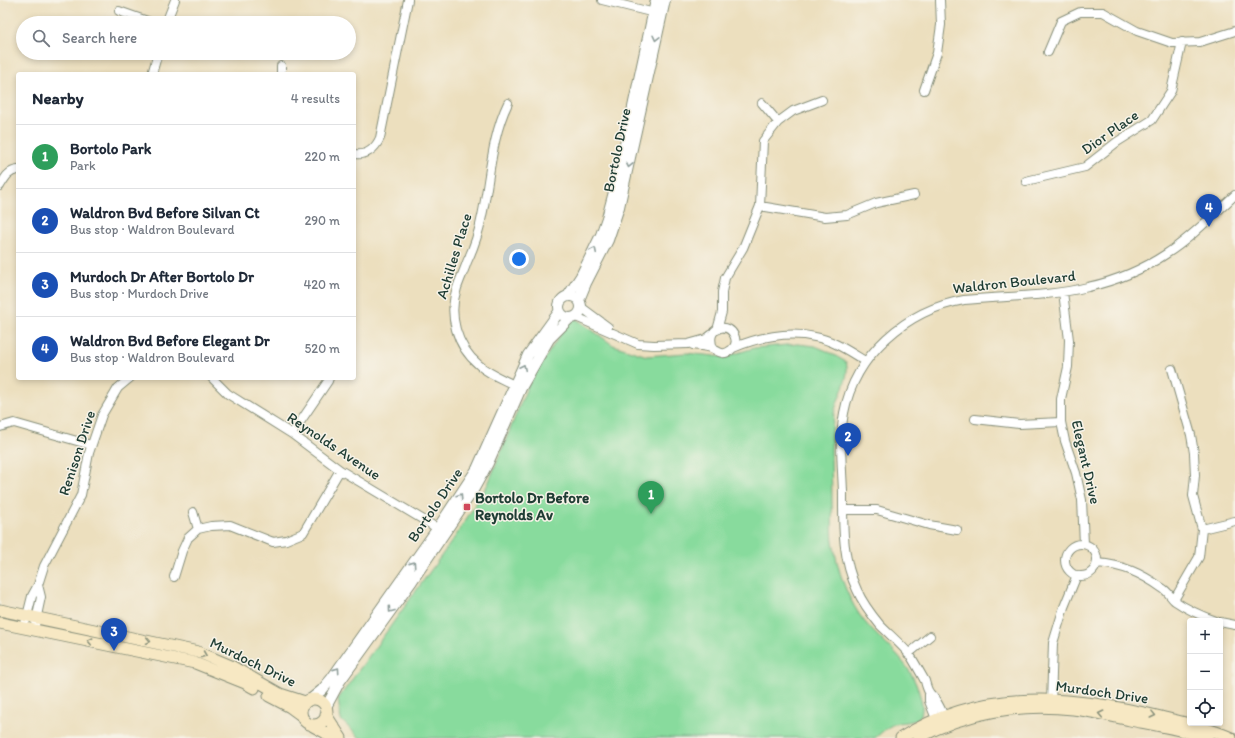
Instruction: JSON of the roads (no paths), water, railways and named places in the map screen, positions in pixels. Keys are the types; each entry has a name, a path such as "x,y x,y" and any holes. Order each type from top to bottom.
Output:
{"main road":[{"name":"Murdoch Drive","path":"0,610 198,652 231,666 280,694 308,701 320,701 341,738"},
{"name":"Murdoch Drive","path":"0,623 195,663 245,683 290,707 301,715 305,722 326,733 331,738"},
{"name":"Murdoch Drive","path":"301,715 301,708 308,701"},
{"name":"Murdoch Drive","path":"1051,703 1186,731 1207,738"},
{"name":"Murdoch Drive","path":"901,738 942,721 1051,703 1095,703 1131,709 1189,724 1231,738"},
{"path":"313,726 322,723 326,711"},
{"name":"Murdoch Drive","path":"918,738 942,721"}],"street":[{"path":"169,16 175,0"},
{"path":"356,154 359,155 373,150 380,138 408,0"},
{"path":"602,0 658,13"},
{"name":"Bortolo Drive","path":"580,304 586,283 608,240 618,213 658,13 656,0"},
{"name":"Bortolo Drive","path":"568,296 581,276 601,235 607,218 617,184 658,13 665,0"},
{"path":"924,90 937,53 940,26 940,0"},
{"path":"119,11 133,16"},
{"path":"1048,52 1061,21 1080,12 1103,12 1137,30 1172,43 1200,42 1235,31"},
{"name":"Dior Place","path":"1026,182 1085,167 1117,142 1152,120 1171,91 1182,42"},
{"path":"153,72 156,60"},
{"path":"713,348 710,342 722,312 722,292 725,278 743,248 760,206 763,141 778,122 793,111 822,100"},
{"name":"Achilles Place","path":"508,103 500,124 479,228 457,288 453,301 452,312 456,334 469,356 488,371 517,386"},
{"path":"762,103 778,122"},
{"path":"0,186 5,177 11,171 16,170"},
{"path":"760,206 825,217 847,215 876,203 914,195"},
{"name":"Waldron Boulevard","path":"942,721 928,701 929,692 908,654 873,616 863,602 848,566 844,545 843,510 842,439 844,412 850,391 865,361 898,329 912,319 936,307 964,300 1063,292 1105,283 1125,276 1146,266 1181,244 1235,195"},
{"name":"Elegant Drive","path":"1063,292 1069,340 1068,367 1061,399 1061,422 1065,441 1076,473 1082,500 1084,544"},
{"path":"618,335 580,304 576,298 568,296 560,302 559,312 563,316 573,318 638,344 654,346 688,344 706,339 723,328 732,333 757,339"},
{"path":"573,318 579,314 580,304"},
{"name":"Bortolo Drive","path":"308,701 322,690 332,678 472,492 488,463 528,355 559,312"},
{"path":"722,312 736,341 733,348"},
{"name":"Bortolo Drive","path":"517,386 549,339 573,318"},
{"path":"688,344 713,348 721,353 727,353 733,348 757,339 785,335 804,335 816,337 851,352 865,361"},
{"path":"1172,369 1192,435 1195,468 1193,496 1202,529 1199,557 1174,600"},
{"name":"Renison Drive","path":"29,629 32,617 32,596 38,585 48,556 81,495 91,445 102,415 118,388 128,380"},
{"name":"Reynolds Avenue","path":"214,380 228,394 292,434 340,470 442,531"},
{"path":"292,434 328,380"},
{"path":"975,419 1019,424 1061,422"},
{"path":"0,427 14,423 91,445"},
{"path":"174,577 182,551 188,538 198,529 211,526 230,525 273,542 286,540 303,533 340,470"},
{"path":"843,510 876,510 929,525 956,530"},
{"path":"193,512 198,529"},
{"path":"1202,529 1235,521"},
{"name":"Bortolo Drive","path":"326,711 340,681 412,581 442,531"},
{"path":"1084,544 1095,551 1097,563 1092,572 1082,576 1072,573 1066,564 1066,554 1074,546 1084,544"},
{"path":"1097,563 1127,568 1164,589 1174,600 1208,618"},
{"path":"1051,703 1053,643 1064,606 1077,575"},
{"path":"1223,623 1235,625"},
{"path":"908,654 930,636"}],"place":[{"name":"Waldron Bvd Before Elegant Dr","path":"1209,227"},
{"name":"Waldron Bvd Before Silvan Ct","path":"848,456"},
{"name":"Bortolo Dr Before Reynolds Av","path":"467,507"},
{"name":"Bortolo Park","path":"651,514"},
{"name":"Murdoch Dr After Bortolo Dr","path":"114,651"}]}
